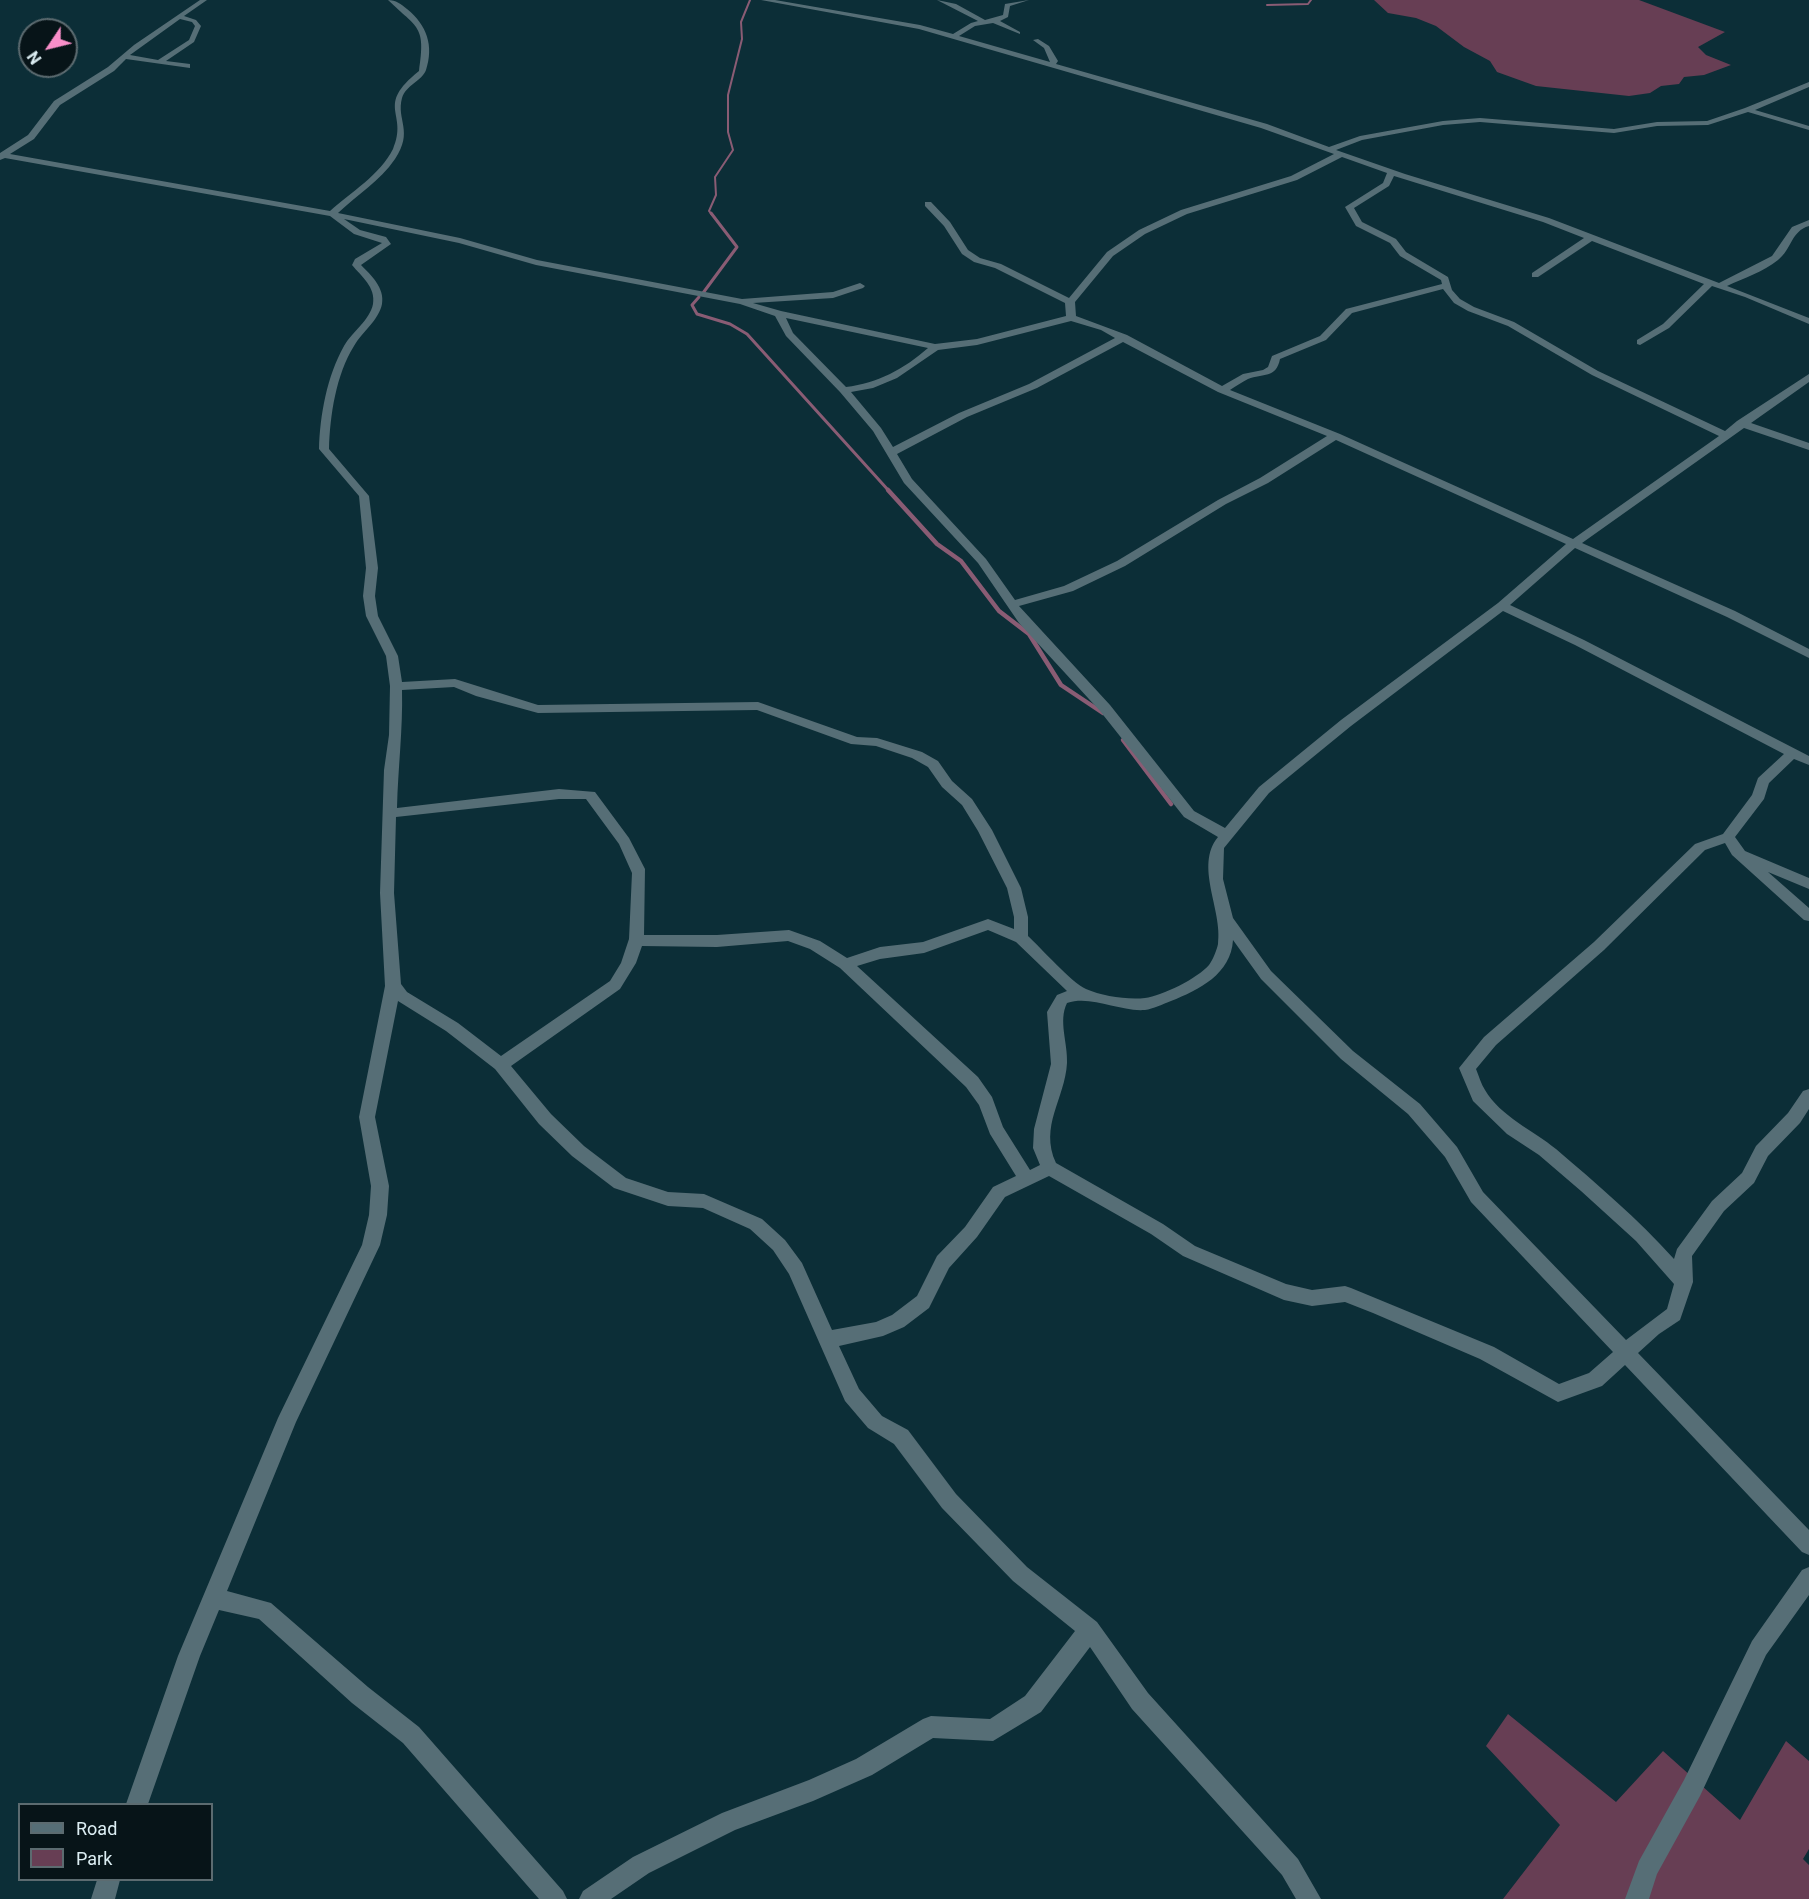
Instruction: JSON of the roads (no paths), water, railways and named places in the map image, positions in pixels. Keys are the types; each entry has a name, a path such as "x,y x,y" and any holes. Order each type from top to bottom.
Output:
{"street":[{"path":"1,156 31,137 57,103 126,57 136,46 204,0"},
{"path":"332,213 390,159 398,147 401,131 397,99 399,91 422,72 424,29 418,19 391,0"},
{"path":"764,0 894,20 1153,92 1264,126 1339,155 1499,204 1809,321"},
{"path":"940,0 982,21 994,21 1006,16 1007,5 1026,0"},
{"path":"159,62 192,41 197,31 198,26 194,21 179,17"},
{"path":"955,36 982,21"},
{"path":"994,21 1018,33"},
{"path":"1036,40 1050,51 1054,61 1051,65"},
{"path":"126,57 187,66"},
{"path":"1328,150 1360,138 1443,123 1480,120 1614,131 1657,124 1708,123 1748,110 1809,84"},
{"path":"1800,88 1809,91"},
{"path":"1748,110 1809,128"},
{"path":"1071,318 1070,302 1110,254 1142,232 1184,212 1294,178 1339,155"},
{"path":"1,156 332,213 460,241 536,262 742,302 779,314 935,347 977,342 1071,318 1104,328 1222,390 1336,436 1731,614 1809,654"},
{"path":"1392,172 1386,184 1349,207 1352,217 1359,224 1393,241 1403,254 1445,279 1457,301 1471,309 1511,324 1595,373 1725,435"},
{"path":"928,204 947,224 965,252 977,260 998,266 1070,302"},
{"path":"136,1803 189,1656 288,1418 371,1245 378,1215 380,1186 367,1117 393,986 387,893 396,735 396,686 392,656 372,616 369,596 372,568 364,496 324,449 324,427 344,355 370,322 377,303 376,288 369,276 356,266 358,261 387,244 383,239 357,232 332,213"},
{"path":"1640,342 1666,326 1715,284 1778,256 1790,232 1796,226 1809,223"},
{"path":"1534,275 1591,237"},
{"path":"1222,390 1247,376 1266,373 1273,368 1275,358 1323,338 1333,325 1349,311 1447,285"},
{"path":"742,302 831,296 846,293 860,286"},
{"path":"779,314 789,334 844,390 877,430 908,481 982,561 1030,628 1105,708 1189,814 1225,835"},
{"path":"890,453 963,415 1033,386 1124,338"},
{"path":"844,390 875,385 895,376 917,363 935,347"},
{"path":"845,964 880,953 924,947 979,925 988,924 1021,938 1079,993 1118,1003 1146,1004 1189,988 1216,968 1225,945 1226,919 1216,879 1217,847 1264,790 1346,723 1502,606 1572,544 1809,377"},
{"path":"1742,423 1809,447"},
{"path":"1013,604 1036,600 1105,572 1226,500 1269,478 1320,442 1336,436"},
{"path":"1502,606 1561,632 1809,761"},
{"path":"396,686 455,683 480,693 538,709 758,706 856,741 877,742 917,755 933,764 946,784 967,802 985,830 1014,888 1021,917 1021,938"},
{"path":"1684,1282 1642,1236 1587,1186 1545,1150 1514,1129 1479,1096 1467,1068 1490,1041 1599,946 1700,846 1728,837 1759,796 1763,781 1793,753"},
{"path":"390,813 559,794 590,795 601,806 638,869 640,912 636,940 623,975 615,985 501,1065"},
{"path":"1728,837 1737,852 1809,916"},
{"path":"1737,852 1809,884"},
{"path":"1226,919 1266,975 1347,1055 1414,1109 1450,1152 1477,1197 1809,1545"},
{"path":"636,940 717,941 789,935 815,945 845,964 972,1082 986,1102 996,1130 1026,1178"},
{"path":"393,986 402,996 452,1027 501,1065 544,1119 578,1151 621,1182 640,1191 668,1199 704,1201 756,1224 779,1245 796,1269 830,1339 852,1395 875,1422 901,1437 949,1501 1020,1574 1090,1629 1140,1701 1290,1867 1309,1899"},
{"path":"1079,993 1062,999 1055,1012 1059,1064 1042,1130 1041,1148 1050,1168 1157,1229 1189,1251 1284,1292 1312,1299 1345,1294 1379,1307 1487,1353 1558,1393 1595,1380 1625,1352 1674,1314 1684,1282 1683,1254 1718,1206 1748,1178 1762,1151 1794,1118 1809,1096"},
{"path":"830,1339 898,1322 923,1302 943,1262 971,1232 999,1192 1050,1168"},
{"path":"1637,1899 1647,1869 1692,1788 1759,1648 1809,1577"},
{"path":"214,1598 264,1610 360,1695 411,1735 555,1899"},
{"path":"591,1899 641,1865 730,1821 813,1791 864,1767 931,1727 993,1730 1033,1704 1090,1629"},
{"path":"103,1899 109,1881"}],"waterway":[{"path":"712,215 709,211 716,195 715,177 733,150 728,132 728,95 742,39 741,22 750,0"},
{"path":"1267,5 1308,4 1311,0"},
{"path":"703,293 737,247 711,213"},
{"path":"699,297 692,305 697,314 730,324 747,334 889,491"},
{"path":"888,490 937,544 961,561 999,611 1029,634 1061,685 1103,713"},
{"path":"1123,740 1171,804"}]}
